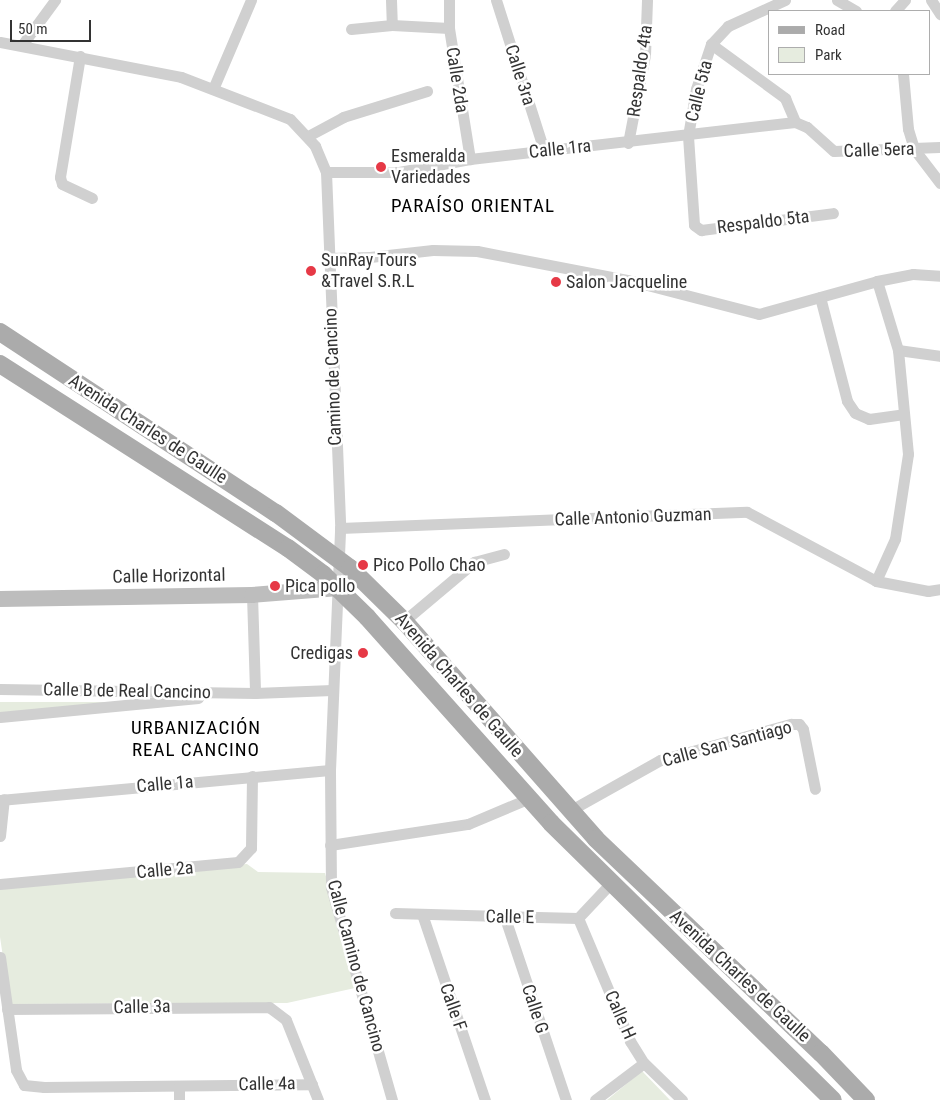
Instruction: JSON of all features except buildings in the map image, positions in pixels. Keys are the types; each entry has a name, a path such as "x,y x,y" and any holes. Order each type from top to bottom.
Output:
{"main road":[{"name":"Avenida Charles de Gaulle","path":"0,332 276,513 340,559 404,621 571,810 638,879 816,1048 866,1100"},
{"name":"Avenida Charles de Gaulle","path":"0,364 288,548 339,588 530,798 550,823 833,1100"},
{"name":"Calle Horizontal","path":"0,599 252,595 339,588"},
{"path":"612,883 634,894 640,891 638,879"},
{"path":"642,912 640,902 645,900 660,913 674,913"}],"street":[{"path":"22,45 55,0"},
{"path":"213,90 251,0"},
{"path":"391,0 392,25"},
{"name":"Calle 2da","path":"449,0 449,28 470,159"},
{"name":"Calle 3ra","path":"496,0 544,150"},
{"name":"Respaldo 4ta","path":"628,143 645,55 647,0"},
{"name":"Calle 5ta","path":"694,225 688,136 696,90 712,44 728,26 785,0"},
{"path":"837,0 854,10"},
{"path":"896,10 905,0"},
{"path":"931,0 940,14"},
{"path":"351,29 392,25 449,28"},
{"name":"Camino de Cancino","path":"0,42 182,77 290,119 308,136 326,172 340,528"},
{"path":"712,44 785,98 796,122"},
{"path":"80,56 60,177 62,184 92,198"},
{"path":"903,75 908,130 914,149 940,183"},
{"path":"308,136 343,117 427,91"},
{"name":"Calle 1ra","path":"326,172 399,172 470,159 628,143 796,122"},
{"name":"Calle 5era","path":"796,122 807,127 834,151 940,147"},
{"name":"Respaldo 5ta","path":"694,225 701,230 833,213"},
{"path":"328,258 370,257 433,250 477,251 628,280 759,314 877,281 913,274 940,276"},
{"path":"876,581 895,539 904,494 908,454 898,350 877,281"},
{"path":"820,297 847,401 855,413 869,419 904,414"},
{"path":"898,350 940,356"},
{"name":"Calle Antonio Guzman","path":"340,528 747,512 876,581 928,591 940,589"},
{"path":"340,528 340,559"},
{"path":"404,621 474,562 504,554"},
{"name":"Calle Camino de Cancino","path":"340,559 332,690 330,770 331,887 392,1100"},
{"path":"252,595 255,693"},
{"name":"Calle B de Real Cancino","path":"0,689 255,693"},
{"path":"0,717 255,693 332,690"},
{"name":"Calle San Santiago","path":"571,810 660,760 791,724 799,724 803,729 815,789"},
{"name":"Calle 1a","path":"2,800 330,770"},
{"name":"Calle 2a","path":"0,884 238,862 251,848 252,776"},
{"path":"330,845 468,824 530,798"},
{"path":"0,836 2,800"},
{"path":"578,918 612,883"},
{"name":"Calle E","path":"395,913 505,918 578,918"},
{"name":"Calle F","path":"422,914 485,1100"},
{"name":"Calle G","path":"505,918 566,1100"},
{"name":"Calle H","path":"578,918 630,1041 644,1063 682,1100"},
{"name":"Calle 4a","path":"0,957 16,1070 24,1085 179,1086 312,1084"},
{"name":"Calle 3a","path":"7,1009 261,1005 276,1010 286,1020 312,1084"},
{"path":"595,1100 644,1063"},
{"path":"312,1084 318,1100"},
{"path":"179,1086 179,1100"}],"green space":[{"path":"0,702 187,702 0,721"},
{"path":"247,864 258,872 325,873 355,988 287,1003 10,1004 0,937 0,884"},
{"path":"642,1071 670,1100 607,1100"}],"place":[{"name":"Esmeralda Variedades","path":"381,167"},
{"name":"SunRay Tours &Travel S.R.L","path":"311,271"},
{"name":"Salon Jacqueline","path":"556,282"},
{"name":"Pico Pollo Chao","path":"363,565"},
{"name":"Pica pollo","path":"275,586"},
{"name":"Credigas","path":"363,653"}],"district":[{"name":"PARAÍSO ORIENTAL","path":"473,206"},
{"name":"URBANIZACIÓN REAL CANCINO","path":"196,739"}]}
